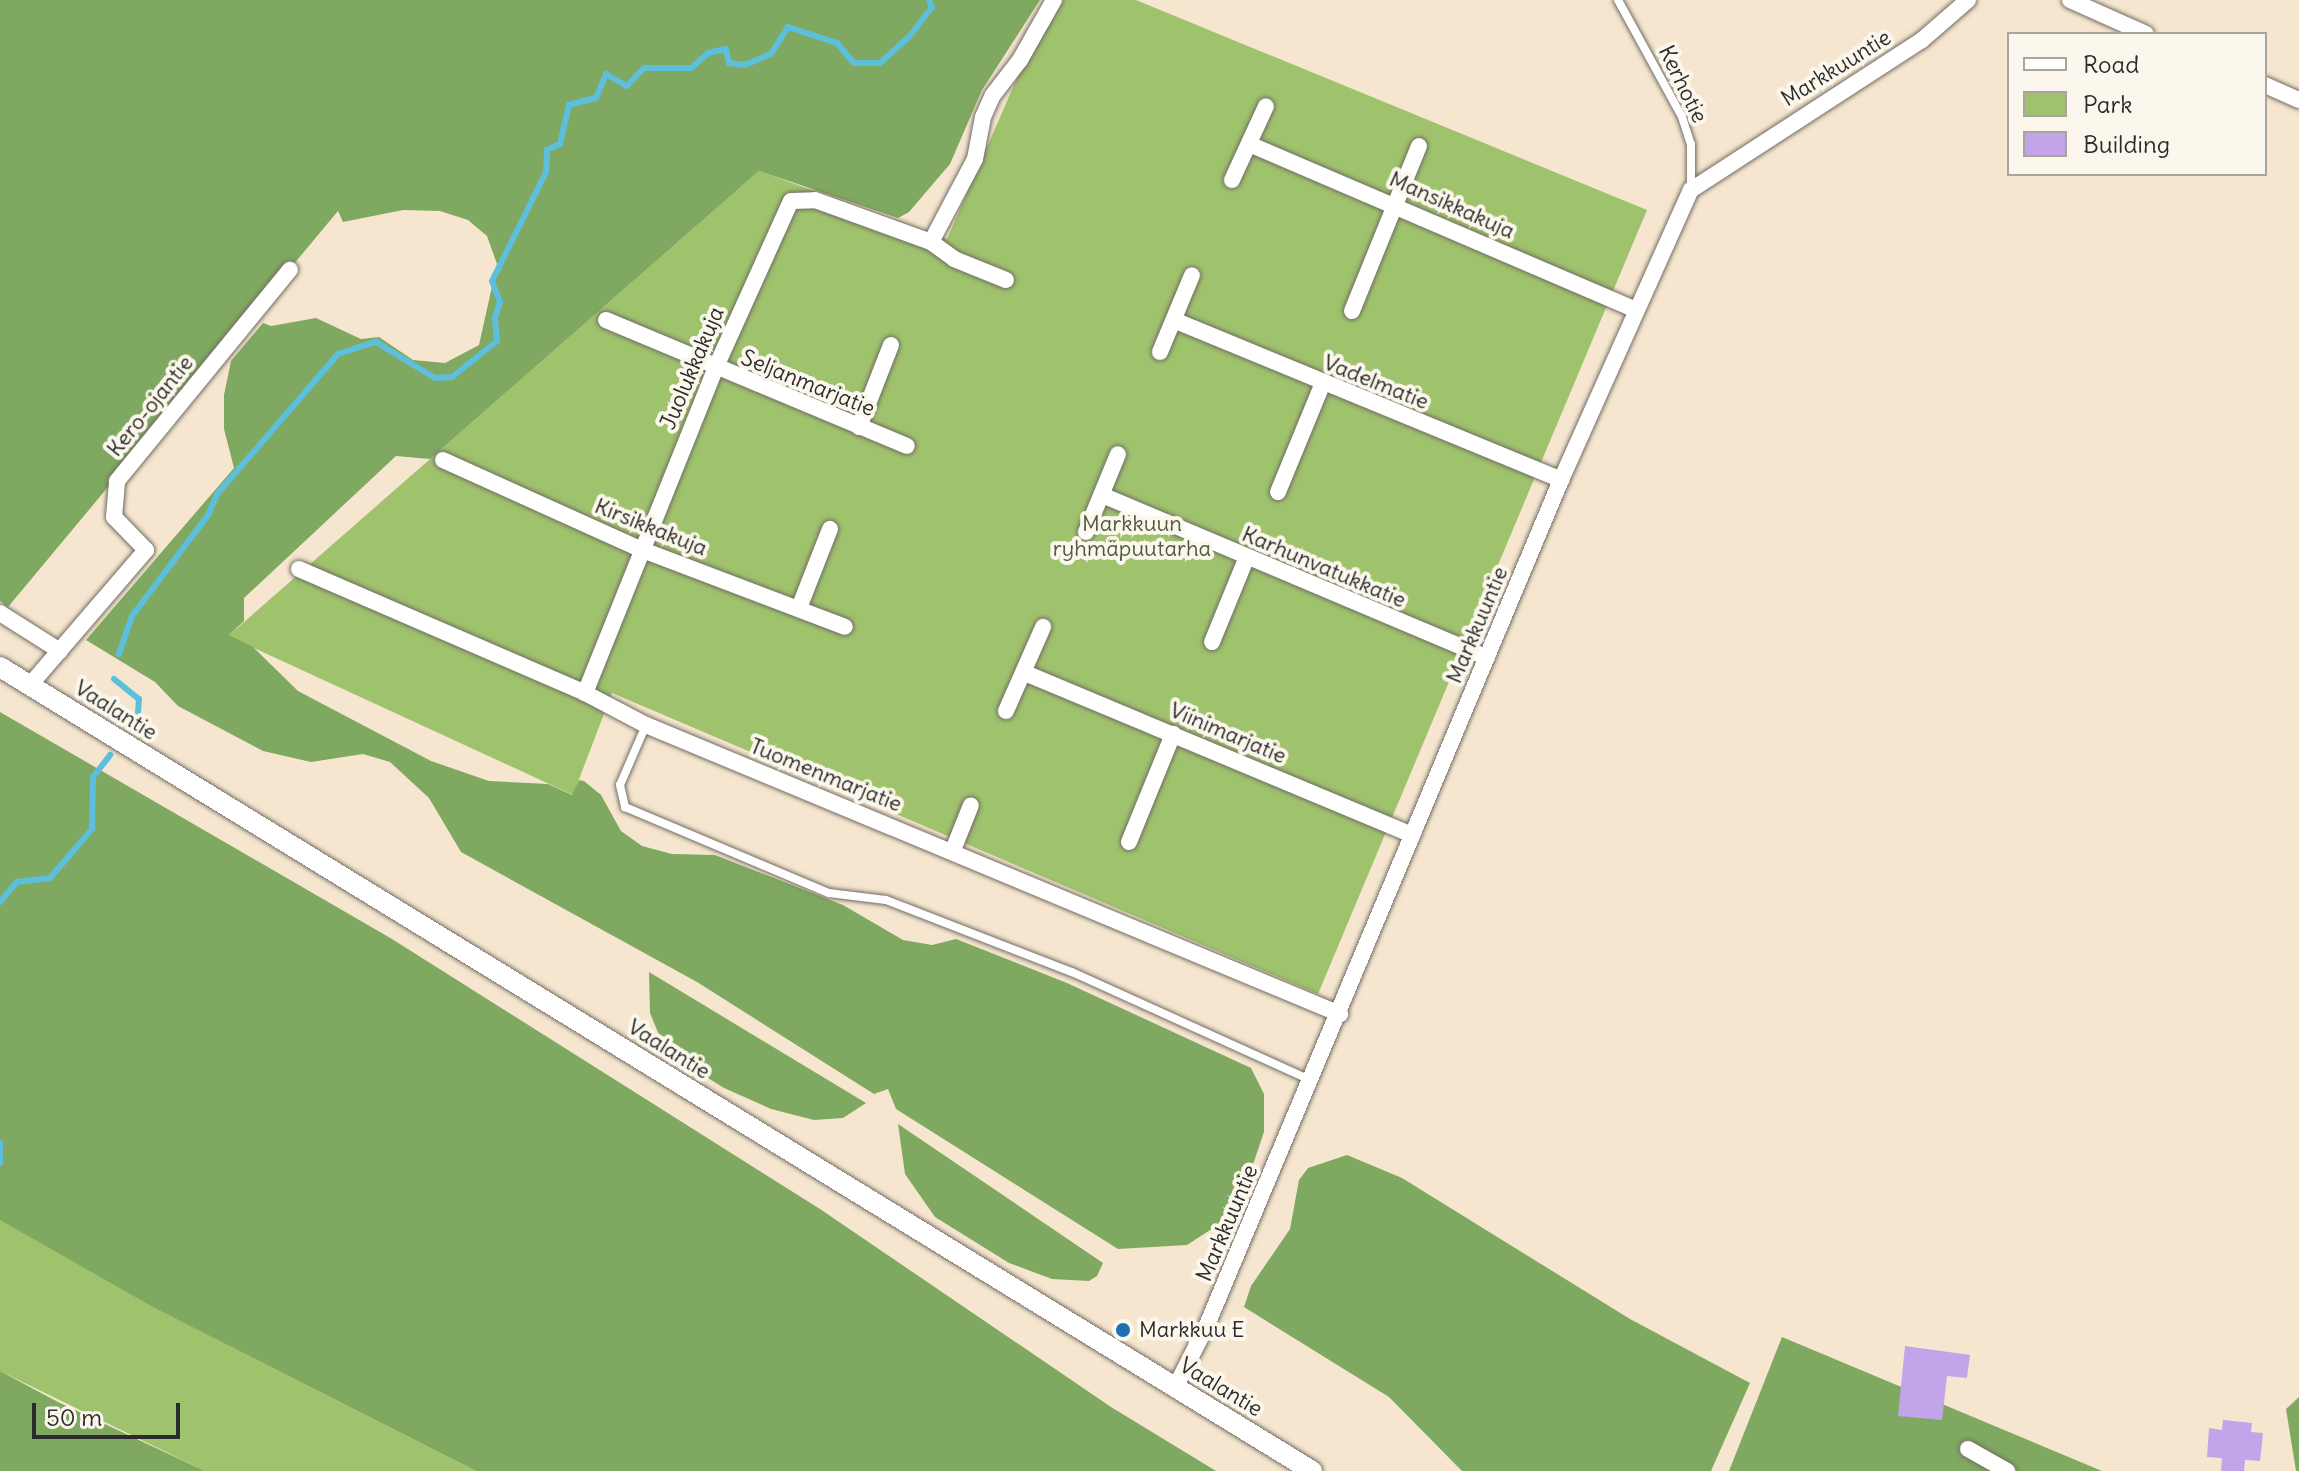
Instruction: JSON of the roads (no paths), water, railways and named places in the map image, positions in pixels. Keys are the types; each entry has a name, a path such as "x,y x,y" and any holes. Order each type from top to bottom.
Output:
{"street":[{"path":"931,242 975,159 983,117 993,95 1020,60 1054,0"},
{"name":"Markkuuntie","path":"1175,1388 1207,1325 1340,1014 1561,480 1691,190 1922,40 1968,0"},
{"path":"2070,0 2142,32"},
{"path":"2267,86 2299,100"},
{"path":"1232,180 1266,106"},
{"name":"Mansikkakuja","path":"1249,144 1395,203 1636,310"},
{"path":"1352,311 1419,146"},
{"name":"Juolukkakuja","path":"585,693 640,549 715,369 791,201 815,200 931,242 954,259 1006,280"},
{"name":"Kero-ojantie","path":"30,685 146,550 114,517 117,481 290,270"},
{"path":"1160,352 1176,321 1192,275"},
{"name":"Seljanmarjatie","path":"606,320 715,369 907,446"},
{"name":"Vadelmatie","path":"1176,321 1322,385 1561,480"},
{"path":"859,427 891,345"},
{"path":"1278,492 1322,385"},
{"path":"1086,532 1118,454"},
{"name":"Kirsikkakuja","path":"443,460 640,549 845,627"},
{"name":"Karhunvatukkatie","path":"1102,495 1246,559 1487,658"},
{"path":"799,608 830,529"},
{"path":"1212,642 1246,559"},
{"name":"Tuomenmarjatie","path":"299,569 585,693 646,725 953,850 1340,1014"},
{"path":"0,613 60,651"},
{"path":"1006,711 1043,627"},
{"name":"Vaalantie","path":"0,667 1312,1471"},
{"name":"Viinimarjatie","path":"1025,673 1413,835"},
{"path":"1129,842 1173,734"},
{"path":"953,850 971,805"},
{"path":"1968,1449 2007,1471"}],"lane":[{"name":"Kerhotie","path":"1618,0 1682,117 1691,144 1691,190"},
{"path":"646,725 620,785 625,807 829,893 886,900 1072,972 1311,1081"}],"waterway":[{"path":"119,654 132,616 208,515 218,493 338,354 376,342 435,378 452,377 497,341 495,318 500,302 492,281 546,172 547,150 560,144 569,105 596,98 606,74 627,86 644,68 691,68 708,53 726,49 729,63 745,65 771,54 788,27 837,43 854,63 880,63 908,38 932,7 929,0"},
{"path":"114,679 139,699 138,714 130,726"},
{"path":"0,902 17,882 50,878 92,829 93,777 110,755"},
{"path":"0,1143 0,1163"}],"place":[{"name":"Markkuu E","path":"1123,1330"}],"park label":[{"name":"Markkuun ryhmäpuutarha","path":"1132,536"}]}
